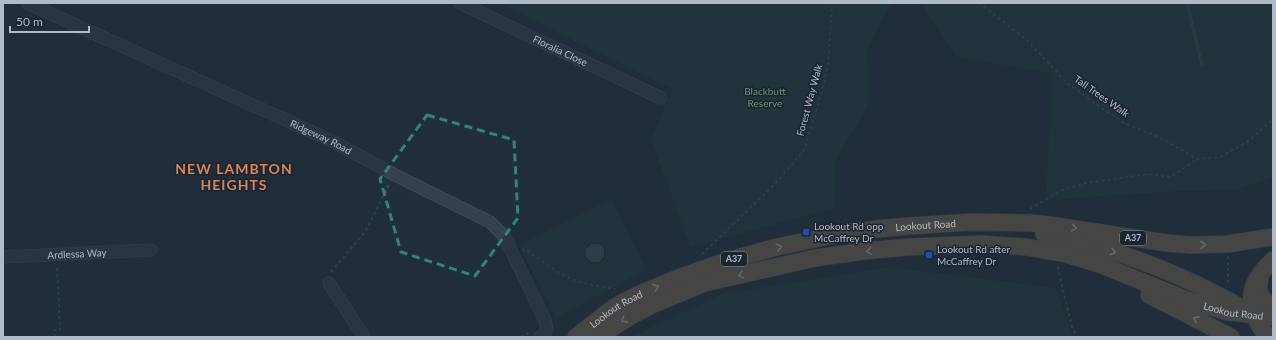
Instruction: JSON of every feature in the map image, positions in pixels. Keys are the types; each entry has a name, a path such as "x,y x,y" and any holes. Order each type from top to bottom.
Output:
{"highway":[{"name":"Lookout Road","path":"576,337 613,308 637,295 678,278 723,262 769,249 848,232 972,222 1050,225 1167,243 1191,245 1227,244 1273,237"},
{"path":"993,223 1071,240 1118,253 1194,283 1225,298 1273,325"},
{"name":"Lookout Road","path":"598,337 631,316 652,305 705,283 815,258 864,251 908,247 980,244 1048,250 1081,258 1190,301 1219,310 1255,316 1273,317"},
{"path":"1099,264 1106,275 1231,337"},
{"path":"1268,266 1255,282 1251,295 1258,324 1262,331 1269,337"},
{"path":"1268,266 1259,281 1258,290 1262,299 1273,309"}],"street":[{"name":"Ridgeway Road","path":"27,3 332,141 395,175 490,222 504,236 545,320 548,329 540,337"},
{"name":"Floralia Close","path":"460,3 661,98"},
{"name":"Ardlessa Way","path":"3,257 151,250"},
{"path":"332,280 364,337"}],"path":[{"name":"Forest Way Walk","path":"701,255 774,185 804,150 818,106 828,66 832,3"},
{"name":"Tall Trees Walk","path":"979,3 1027,40 1066,82 1100,107 1122,122 1161,138 1197,159"},
{"path":"1029,210 1060,191 1086,183 1148,174 1172,177 1197,159 1220,157 1247,142 1273,119"},
{"path":"332,280 331,272 365,232 395,175"},
{"path":"524,249 545,264 576,280 586,284 615,289"},
{"path":"1228,251 1228,291"},
{"path":"55,337 54,330 60,330 57,254"},
{"path":"1053,265 1058,268 1072,327 1077,337"}],"highlighted area":[{"path":"427,115 514,140 518,218 475,276 401,252 380,179"}],"green space":[{"name":"Blackbutt Reserve","path":"498,3 891,3 867,50 869,104 835,161 835,208 690,247 651,139 672,89"},
{"path":"920,3 1273,3 1273,177 1235,190 1178,191 1046,200 1052,73 956,57"},
{"path":"611,200 647,270 556,317 519,246"},
{"path":"889,267 1056,288 1073,337 631,337 722,294"}],"building":[{"path":"595,243 602,246 605,253 602,260 595,263 588,260 585,253 588,246"}],"waterway":[{"path":"1187,3 1202,65"}],"place":[{"name":"Lookout Rd opp McCaffrey Dr","path":"806,232"},
{"name":"Lookout Rd after McCaffrey Dr","path":"929,255"}],"district":[{"name":"NEW LAMBTON HEIGHTS","path":"234,178"}]}
